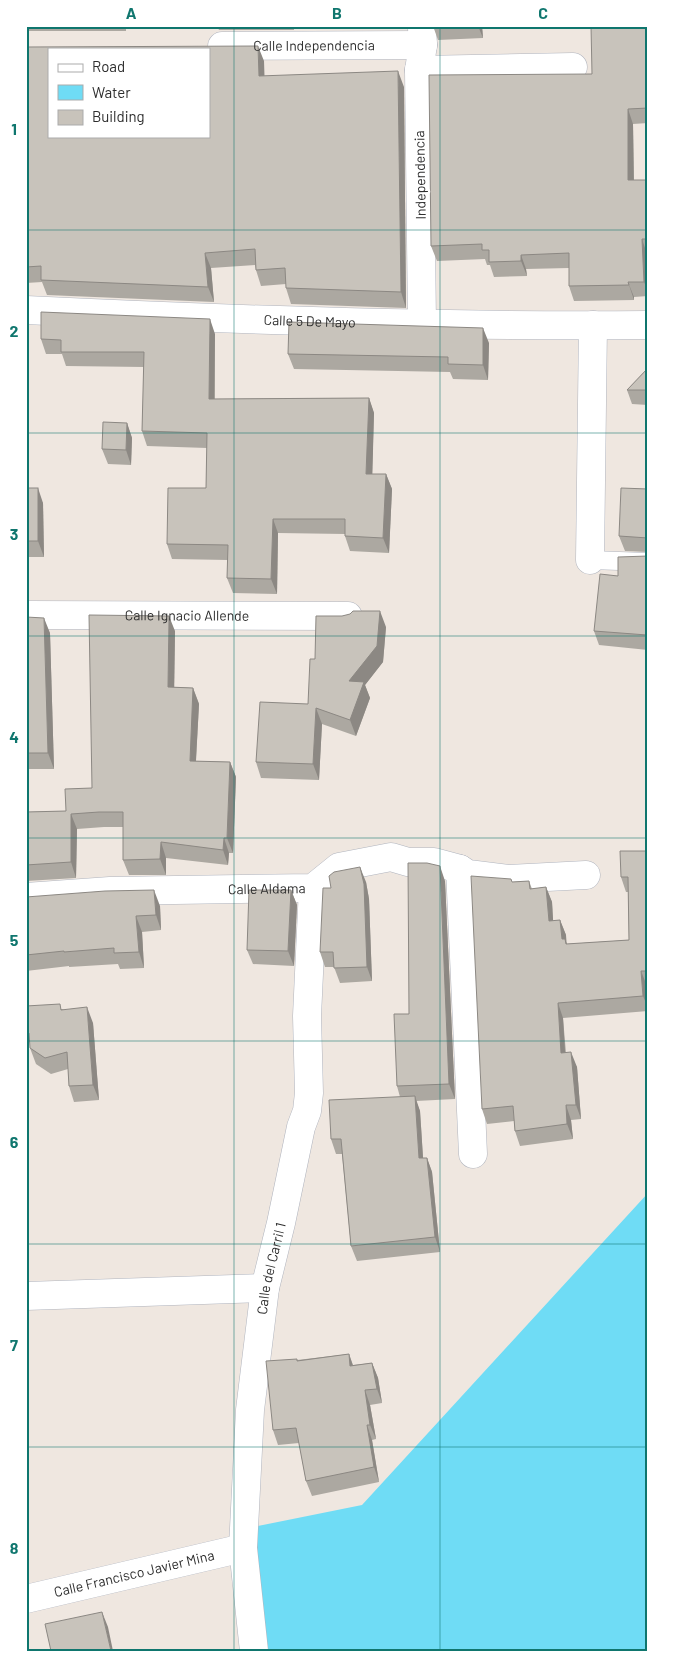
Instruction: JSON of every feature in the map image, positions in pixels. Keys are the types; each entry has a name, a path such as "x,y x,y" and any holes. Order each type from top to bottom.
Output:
{"street":[{"name":"Calle Independencia","path":"195,47 421,47 573,66"},
{"name":"Independencia","path":"421,47 422,324"},
{"name":"Calle 5 De Mayo","path":"26,310 141,316 422,324 648,325"},
{"path":"590,560 593,326"},
{"name":"Calle Ignacio Allende","path":"26,614 348,616"},
{"name":"Calle Aldama","path":"26,897 110,891 313,888 339,867 391,857 408,862 434,862 460,869 468,874 508,879 586,875"},
{"path":"460,869 474,1154"},
{"name":"Calle del Carril 1","path":"254,1651 243,1548 250,1410 265,1288 301,1127 307,1111 309,1093 307,1016 313,888"},
{"path":"26,1296 265,1288"},
{"name":"Calle Francisco Javier Mina","path":"26,1599 243,1548"}],"lane":[{"path":"590,560 648,562"}],"water":[{"path":"648,1193 648,1651 260,1651 248,1528 362,1505"}],"building":[{"path":"591,26 648,26 648,108 628,109 628,180 648,180 648,239 642,239 644,282 628,282 629,285 569,286 569,253 521,255 521,261 489,262 489,250 482,250 482,244 431,246 429,75 592,74"},
{"path":"258,46 259,76 398,71 401,292 286,288 285,268 256,270 255,249 205,253 208,287 41,280 41,266 26,267 26,47"},
{"path":"41,312 210,319 209,399 369,398 366,474 386,474 383,538 345,536 345,519 273,519 271,579 227,578 228,545 167,544 168,488 206,488 207,433 142,431 144,352 61,352 61,340 41,339"},
{"path":"289,322 483,328 483,365 448,364 448,357 288,354"},
{"path":"648,368 648,390 627,390"},
{"path":"103,422 127,423 126,450 102,449"},
{"path":"26,488 38,488 38,541 26,541"},
{"path":"621,488 648,489 648,538 619,536"},
{"path":"648,556 647,635 594,631 600,574 618,576 618,557"},
{"path":"353,611 380,611 377,646 349,681 364,682 350,720 316,708 313,764 256,762 260,702 308,704 310,659 315,659 316,616 342,616"},
{"path":"89,615 169,616 168,687 193,688 190,761 230,762 227,838 224,838 223,850 161,842 160,859 123,860 123,812 71,814 71,862 26,865 26,812 66,811 65,789 92,788"},
{"path":"26,617 44,618 48,753 26,753"},
{"path":"620,851 648,851 648,971 641,971 643,996 558,1003 561,1053 571,1052 576,1105 566,1105 567,1124 515,1131 513,1106 482,1109 471,876 511,879 512,882 529,881 530,889 546,887 549,921 560,920 562,939 565,939 566,944 629,940 628,877 621,877"},
{"path":"408,863 427,863 440,866 449,1084 397,1086 394,1014 409,1014"},
{"path":"360,867 364,884 367,967 334,968 333,952 320,952 323,888 331,888 329,876 334,872"},
{"path":"154,890 156,915 136,916 139,952 114,953 114,948 26,955 26,897 105,891"},
{"path":"249,890 291,890 288,951 247,950"},
{"path":"60,1004 61,1010 87,1007 93,1085 69,1086 67,1052 45,1058 30,1048 29,1033 26,1030 26,1006"},
{"path":"415,1096 419,1158 427,1158 435,1237 351,1246 341,1139 331,1139 329,1100"},
{"path":"349,1354 350,1366 372,1363 377,1389 365,1390 370,1425 367,1425 374,1467 306,1481 296,1428 273,1430 266,1361 297,1359 297,1361"},
{"path":"102,1612 111,1651 51,1651 45,1624"}]}
